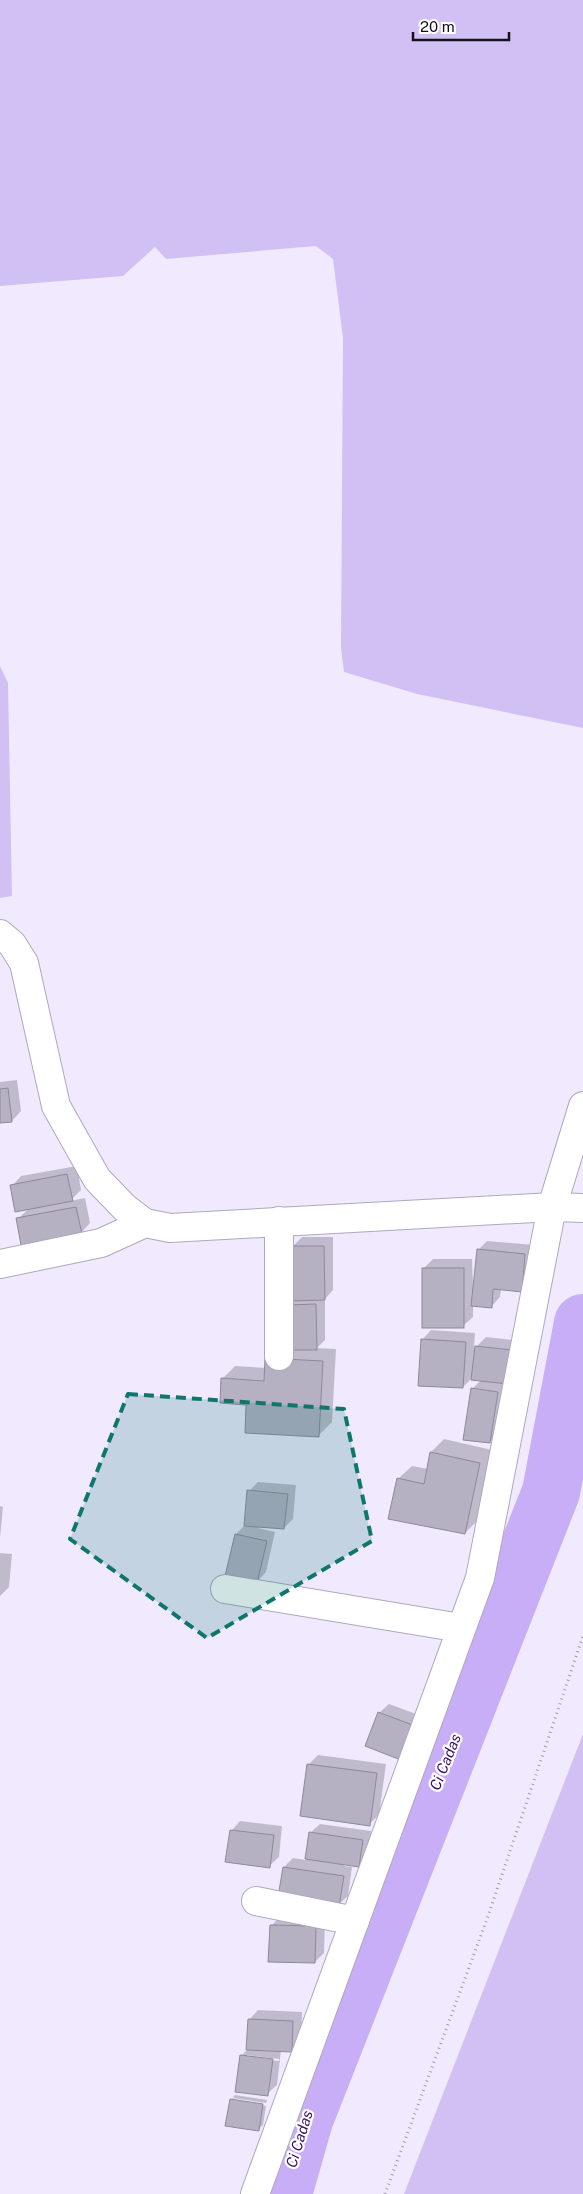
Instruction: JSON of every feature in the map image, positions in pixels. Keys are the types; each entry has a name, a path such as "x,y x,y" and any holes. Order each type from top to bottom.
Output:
{"street":[{"path":"0,934 12,944 24,962 56,1106 97,1179 126,1208 145,1223 170,1228 570,1207"},
{"path":"254,2194 480,1578 570,1207 583,1106"},
{"path":"279,1221 279,1356"},
{"path":"0,1264 101,1243 145,1223"},
{"path":"225,1590 461,1628"},
{"path":"256,1900 355,1920"}],"path":[{"path":"385,2194 487,1918 583,1636"}],"highlighted area":[{"path":"128,1394 344,1409 372,1541 207,1638 70,1539"}],"shaded area":[{"path":"0,0 583,0 583,728 417,694 344,672 341,648 343,338 333,259 316,246 166,259 155,247 123,276 0,286"},
{"path":"0,666 8,683 12,896 0,898"},
{"path":"583,1734 583,2194 404,2194"}],"building":[{"path":"8,1088 12,1122 0,1123 0,1089"},
{"path":"67,1174 73,1201 15,1212 10,1185"},
{"path":"76,1207 82,1234 21,1245 16,1218"},
{"path":"291,1246 324,1246 325,1300 292,1301"},
{"path":"477,1249 525,1254 522,1292 493,1289 492,1308 471,1306"},
{"path":"422,1268 464,1268 464,1328 422,1328"},
{"path":"316,1304 317,1350 288,1350 287,1305"},
{"path":"421,1339 466,1342 463,1388 418,1386"},
{"path":"475,1346 512,1350 508,1384 471,1380"},
{"path":"265,1358 323,1361 319,1437 245,1433 246,1405 220,1403 221,1378 264,1381"},
{"path":"471,1388 498,1392 490,1443 463,1440"},
{"path":"430,1452 480,1463 465,1534 388,1519 397,1478 424,1484"},
{"path":"247,1490 288,1494 284,1529 244,1526"},
{"path":"235,1534 267,1541 257,1583 225,1576"},
{"path":"378,1712 418,1727 406,1762 365,1746"},
{"path":"307,1764 377,1773 370,1826 300,1816"},
{"path":"230,1830 274,1835 270,1868 225,1862"},
{"path":"309,1832 363,1840 359,1867 305,1859"},
{"path":"283,1867 344,1876 339,1906 278,1897"},
{"path":"270,1925 316,1926 315,1963 268,1962"},
{"path":"248,2019 293,2021 292,2052 246,2050"},
{"path":"240,2055 273,2059 268,2096 235,2092"},
{"path":"230,2099 263,2104 259,2131 225,2126"}],"waterway":[{"name":"Ci Cadas","path":"283,2194 304,2120 551,1492 583,1323"}]}
